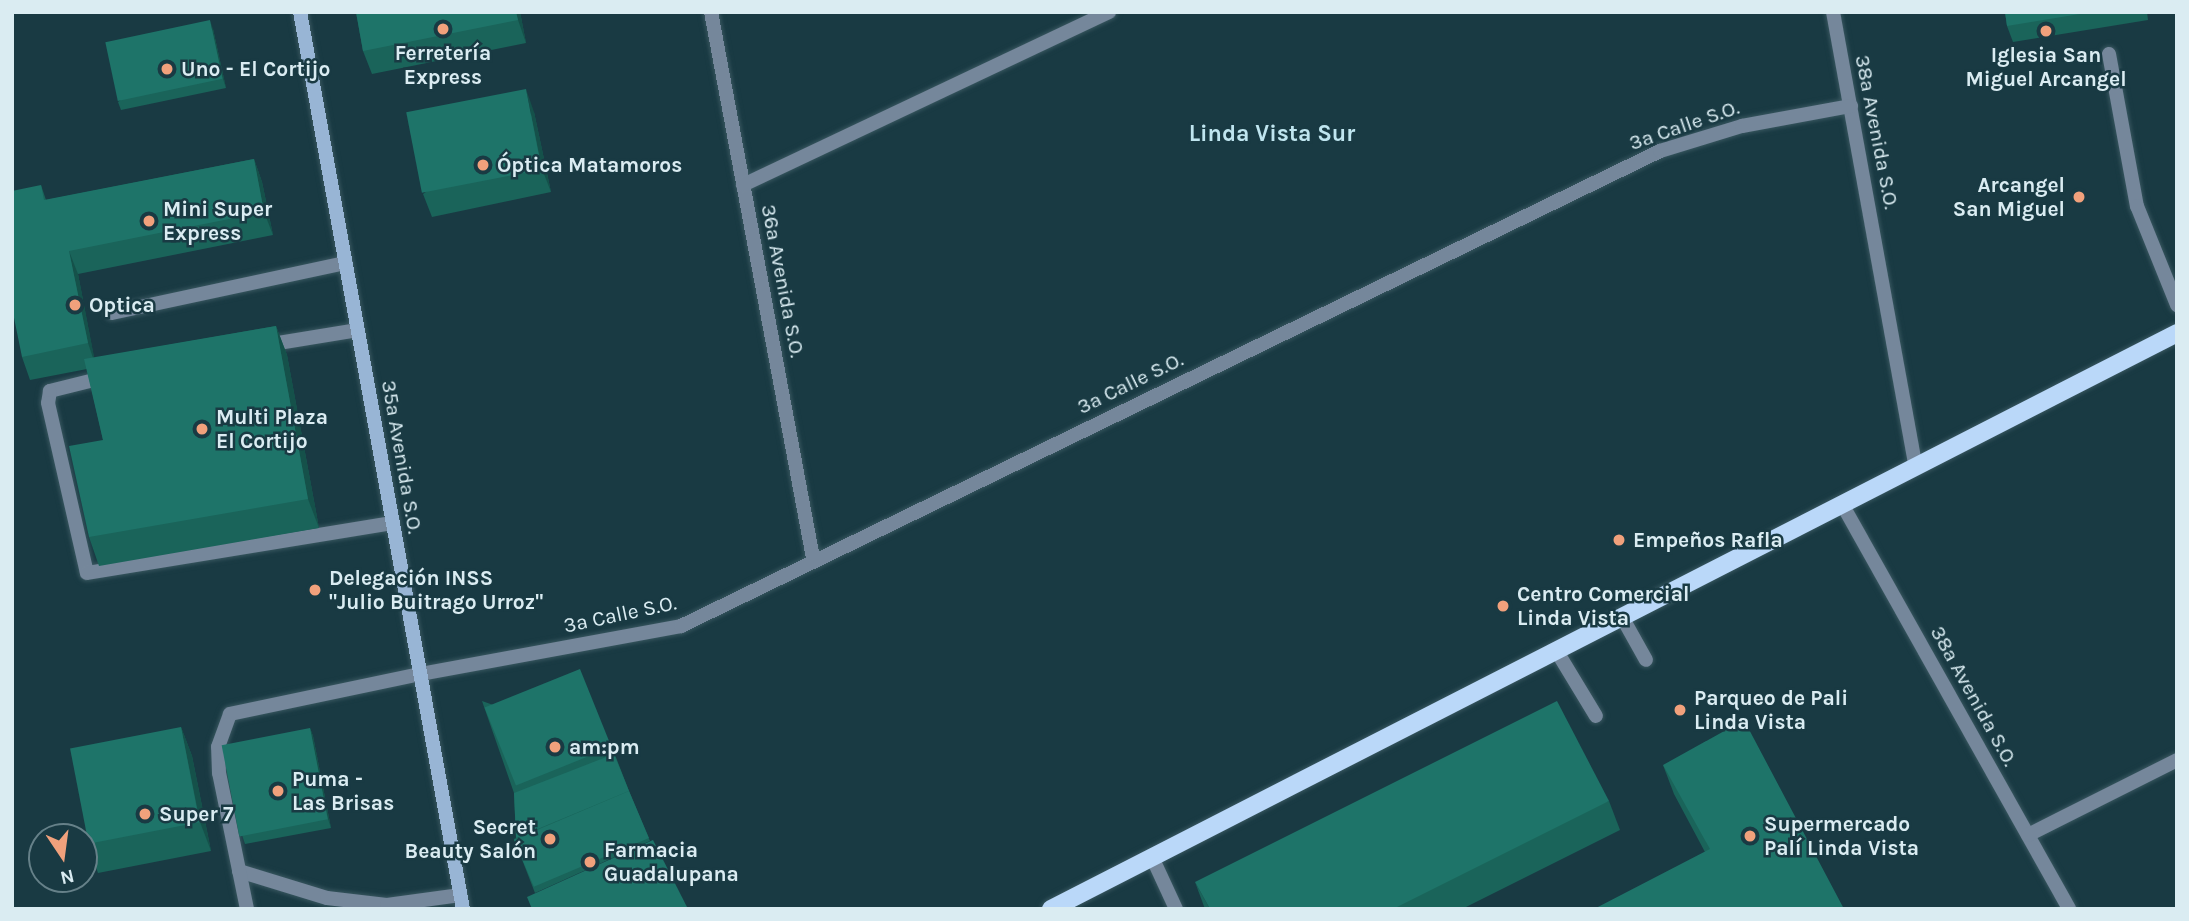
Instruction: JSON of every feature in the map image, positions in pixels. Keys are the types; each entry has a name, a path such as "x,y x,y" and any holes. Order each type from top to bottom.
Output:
{"main road":[{"name":"35a Avenida S.O.","path":"300,12 462,902"},
{"path":"1051,909 2177,333"}],"street":[{"name":"36a Avenida S.O.","path":"711,12 813,558"},
{"path":"743,185 1109,12"},
{"name":"38a Avenida S.O.","path":"1833,12 1916,467"},
{"path":"2109,54 2137,206 2177,305"},
{"name":"3a Calle S.O.","path":"239,871 219,773 218,747 230,714 420,674 681,625 813,558 1660,151 1742,126 1851,106"},
{"path":"112,313 346,263"},
{"path":"253,348 358,330"},
{"path":"130,372 50,391 87,573 393,523"},
{"name":"38a Avenida S.O.","path":"1842,504 2069,909"},
{"path":"1622,617 1646,660"},
{"path":"1556,650 1596,716"},
{"path":"2028,835 2177,760"},
{"path":"1152,857 1176,909"},
{"path":"247,909 239,871 327,898 375,904 462,902"}],"building":[{"path":"356,12 516,12 518,20 363,51"},
{"path":"2005,12 2092,12 2007,26"},
{"name":"Uno - El Cortijo","path":"210,20 222,79 118,101 105,42"},
{"name":"Óptica Matamoros","path":"526,89 542,169 422,193 406,112"},
{"path":"254,159 264,212 69,251 88,343 22,357 12,308 12,191 41,185 44,200"},
{"name":"Multi Plaza El Cortijo","path":"276,326 308,499 89,537 69,446 103,440 84,359"},
{"name":"am:pm","path":"580,669 611,747 516,785 485,708"},
{"path":"1557,701 1609,801 1393,909 1210,909 1195,882"},
{"name":"Supermercado Palí Linda Vista","path":"1744,720 1844,909 1594,909 1710,849 1663,765"},
{"name":"Super 7","path":"181,727 200,822 98,842 98,823 85,823 70,749"},
{"name":"Puma - Las Brisas","path":"310,728 328,819 239,836 222,745"},
{"path":"614,754 629,791 516,838 514,793"},
{"path":"629,791 649,838 534,887 514,840"},
{"path":"653,840 688,909 532,909 527,897"}],"place":[{"name":"Ferretería Express","path":"443,29"},
{"name":"Iglesia San Miguel Arcangel","path":"2046,31"},
{"name":"Uno - El Cortijo","path":"167,69"},
{"name":"Óptica Matamoros","path":"483,165"},
{"name":"Arcangel San Miguel","path":"2079,197"},
{"name":"Mini Super Express","path":"149,221"},
{"name":"Optica","path":"75,305"},
{"name":"Multi Plaza El Cortijo","path":"202,429"},
{"name":"Empeños Rafla","path":"1619,540"},
{"name":"Delegación INSS \"Julio Buitrago Urroz\"","path":"315,590"},
{"name":"Centro Comercial Linda Vista","path":"1503,606"},
{"name":"Parqueo de Pali Linda Vista","path":"1680,710"},
{"name":"am:pm","path":"555,747"},
{"name":"Puma - Las Brisas","path":"278,791"},
{"name":"Super 7","path":"145,814"},
{"name":"Supermercado Palí Linda Vista","path":"1750,836"},
{"name":"Secret Beauty Salón","path":"550,839"},
{"name":"Farmacia Guadalupana","path":"590,862"}],"district":[{"name":"Linda Vista Sur","path":"1272,134"}]}
